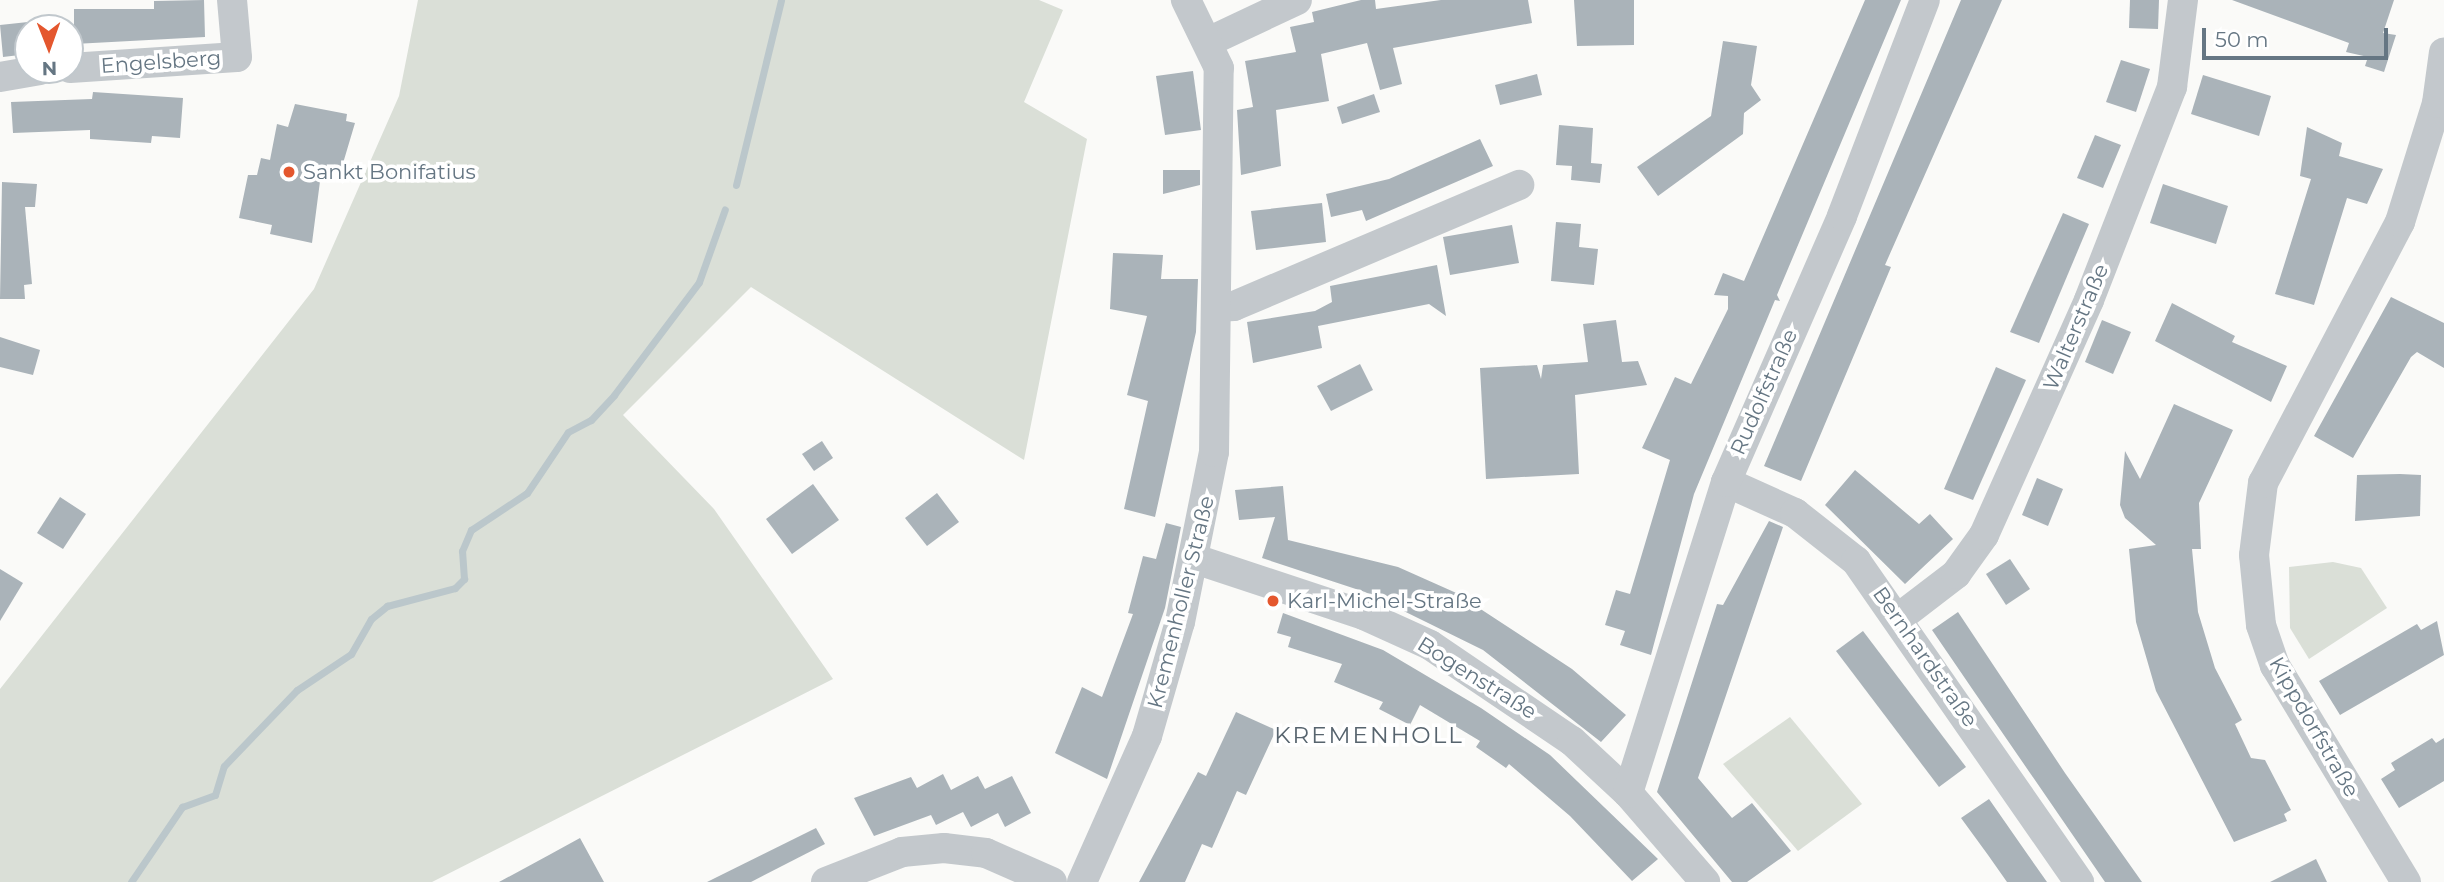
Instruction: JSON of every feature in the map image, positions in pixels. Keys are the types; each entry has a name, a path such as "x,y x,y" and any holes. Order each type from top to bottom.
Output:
{"street":[{"name":"Engelsberg","path":"84,67 237,57 232,0"},
{"path":"1186,0 1210,41 1297,0"},
{"name":"Rudolfstraße","path":"1628,793 1726,482 1842,216 1925,0"},
{"name":"Walterstraße","path":"1900,617 1956,574 1990,523 2089,300 2172,87 2183,0"},
{"name":"Kremenholler Straße","path":"1082,882 1147,736 1195,559 1214,452 1219,68 1210,41"},
{"name":"Kippdorfstraße","path":"2406,882 2275,666 2260,618 2253,555 2271,465 2386,257 2414,184 2444,51"},
{"path":"1216,307 1234,306 1519,185"},
{"name":"Bernhardstraße","path":"1726,482 1825,534 1900,617 2080,882"},
{"name":"Bogenstraße","path":"1195,559 1364,615 1430,645 1572,741 1628,793 1705,882"},
{"path":"826,882 891,856 944,848 986,853 1052,882"}],"shaded area":[{"path":"418,0 1039,0 1063,10 1024,102 1087,139 1024,460 751,287 623,415 714,509 833,679 432,882 0,882 0,689 314,289 399,96"},
{"path":"2333,562 2361,568 2387,608 2309,659 2290,628 2289,567"},
{"path":"1790,717 1862,804 1798,851 1723,764"}],"building":[{"path":"204,0 205,37 84,43 84,14 74,14 74,9 154,9 154,1"},
{"path":"1361,0 1375,0 1376,9 1441,0 1528,0 1532,23 1393,48 1402,84 1380,90 1367,43 1321,54 1329,101 1276,110 1281,166 1241,175 1237,110 1253,107 1245,61 1296,52 1290,27 1314,22 1312,12"},
{"path":"1574,0 1634,0 1634,45 1577,46"},
{"path":"1865,0 1901,0 1777,295 1780,301 1775,300 1694,494 1651,655 1620,645 1625,631 1605,625 1616,590 1630,594 1670,460 1642,448 1675,377 1691,384 1728,309 1728,296 1714,295 1723,273 1744,281"},
{"path":"1961,0 2002,0 1885,265 1891,267 1801,481 1764,466"},
{"path":"2130,0 2159,0 2158,29 2129,28"},
{"path":"2232,0 2394,0 2383,33 2396,35 2384,72 2365,66 2368,57 2346,52 2349,43"},
{"path":"14,24 14,56 3,57 0,25"},
{"path":"1723,41 1757,46 1751,85 1761,100 1744,113 1743,134 1658,196 1637,167 1711,116"},
{"path":"2121,60 2150,69 2136,112 2106,102"},
{"path":"1193,71 1201,130 1165,135 1156,76"},
{"path":"1537,74 1542,95 1500,105 1495,85"},
{"path":"2203,75 2271,96 2259,136 2191,114"},
{"path":"93,92 183,98 180,138 152,136 151,143 90,139 90,130 13,133 11,102 92,99"},
{"path":"1374,94 1380,112 1342,124 1337,107"},
{"name":"Sankt Bonifatius","path":"295,104 347,114 346,121 355,123 341,170 322,166 312,243 270,234 272,225 239,218 248,175 257,175 261,158 270,160 277,124 288,127"},
{"path":"1559,125 1593,128 1591,163 1602,164 1600,183 1571,180 1572,166 1556,165"},
{"path":"2307,127 2342,143 2339,156 2383,169 2367,204 2347,198 2314,305 2275,294 2311,179 2300,176"},
{"path":"2095,135 2121,145 2103,188 2077,178"},
{"path":"1480,139 1493,166 1366,221 1362,210 1331,217 1326,194 1389,179"},
{"path":"1163,170 1200,170 1200,185 1163,194"},
{"path":"2,182 37,184 35,207 25,207 32,284 24,285 25,299 0,299"},
{"path":"2163,184 2228,206 2216,244 2150,223"},
{"path":"1322,203 1326,242 1256,250 1251,211"},
{"path":"2063,213 2089,224 2039,343 2010,332"},
{"path":"1556,222 1581,224 1579,247 1598,249 1594,285 1551,281"},
{"path":"1512,225 1519,263 1450,275 1443,237"},
{"path":"1113,253 1163,255 1161,279 1198,279 1196,332 1155,517 1124,509 1148,401 1127,395 1147,316 1110,309"},
{"path":"1437,265 1446,316 1429,304 1318,326 1322,348 1253,363 1247,322 1315,311 1332,302 1330,286"},
{"path":"2391,297 2444,323 2444,368 2417,352 2411,357 2353,458 2314,436"},
{"path":"2172,303 2235,336 2232,342 2287,366 2271,402 2155,341"},
{"path":"1616,320 1622,362 1638,361 1647,385 1575,395 1579,474 1486,479 1480,368 1537,365 1541,379 1543,365 1588,362 1583,324"},
{"path":"2102,320 2131,332 2113,374 2085,362"},
{"path":"0,337 40,350 33,375 0,367"},
{"path":"1360,364 1373,390 1331,411 1317,386"},
{"path":"1996,367 2026,380 1973,500 1944,489"},
{"path":"2174,404 2233,430 2199,503 2201,549 2192,549 2198,612 2215,668 2242,720 2235,724 2251,758 2265,760 2291,810 2284,814 2287,821 2234,842 2156,691 2136,622 2129,549 2156,545 2125,518 2120,505 2125,451 2140,479"},
{"path":"822,441 833,458 814,471 802,454"},
{"path":"1855,470 1919,524 1930,514 1953,539 1905,584 1825,505"},
{"path":"2357,475 2421,475 2420,516 2355,521"},
{"path":"2037,478 2063,489 2048,526 2022,515"},
{"path":"813,484 839,520 792,554 766,519"},
{"path":"1283,486 1288,540 1398,567 1481,604 1479,608 1572,669 1626,715 1601,742 1483,650 1365,592 1262,558 1275,517 1239,520 1235,490"},
{"path":"937,493 959,522 927,546 905,518"},
{"path":"60,497 86,514 63,549 37,533"},
{"path":"1769,521 1783,527 1698,778 1732,818 1752,803 1791,851 1747,882 1732,882 1657,792 1717,604 1723,605"},
{"path":"1166,523 1181,527 1165,608 1107,779 1055,753 1082,687 1102,697 1133,614 1128,613 1143,556 1156,559"},
{"path":"2010,559 2030,589 2006,605 1986,574"},
{"path":"0,569 23,583 0,621"},
{"path":"1958,612 2065,773 2142,882 2105,882 1932,630"},
{"path":"1283,613 1383,650 1481,708 1550,755 1658,859 1632,881 1570,816 1509,764 1506,768 1476,747 1480,741 1420,705 1410,725 1379,709 1383,702 1334,682 1342,664 1288,647 1291,637 1277,633"},
{"path":"2437,621 2444,655 2340,715 2319,681 2417,624 2421,630"},
{"path":"1863,631 1966,767 1939,787 1836,651"},
{"path":"1236,712 1276,730 1246,795 1237,791 1212,848 1202,844 1185,882 1139,882 1198,772 1206,776"},
{"path":"2432,738 2436,743 2444,738 2444,781 2399,808 2381,779 2395,770 2391,763"},
{"path":"943,774 951,790 978,776 985,789 1012,776 1031,813 1005,827 998,813 971,827 963,812 936,825 931,815 874,836 854,798 911,777 917,788"},
{"path":"1989,799 2047,882 2007,882 1961,818"},
{"path":"816,828 825,844 751,882 707,882"},
{"path":"580,838 604,882 499,882 549,855"},
{"path":"2316,859 2327,882 2270,882"}],"waterway":[{"path":"736,185 781,0"},
{"path":"131,882 182,807 215,795 224,766 297,690 351,654 371,619 387,606 455,588 464,579 462,551 471,530 527,493 568,432 591,420 614,395 699,282 725,209"}],"place":[{"name":"Sankt Bonifatius","path":"289,172"},
{"name":"Karl-Michel-Straße","path":"1273,601"}],"district":[{"name":"KREMENHOLL","path":"1369,735"}]}
